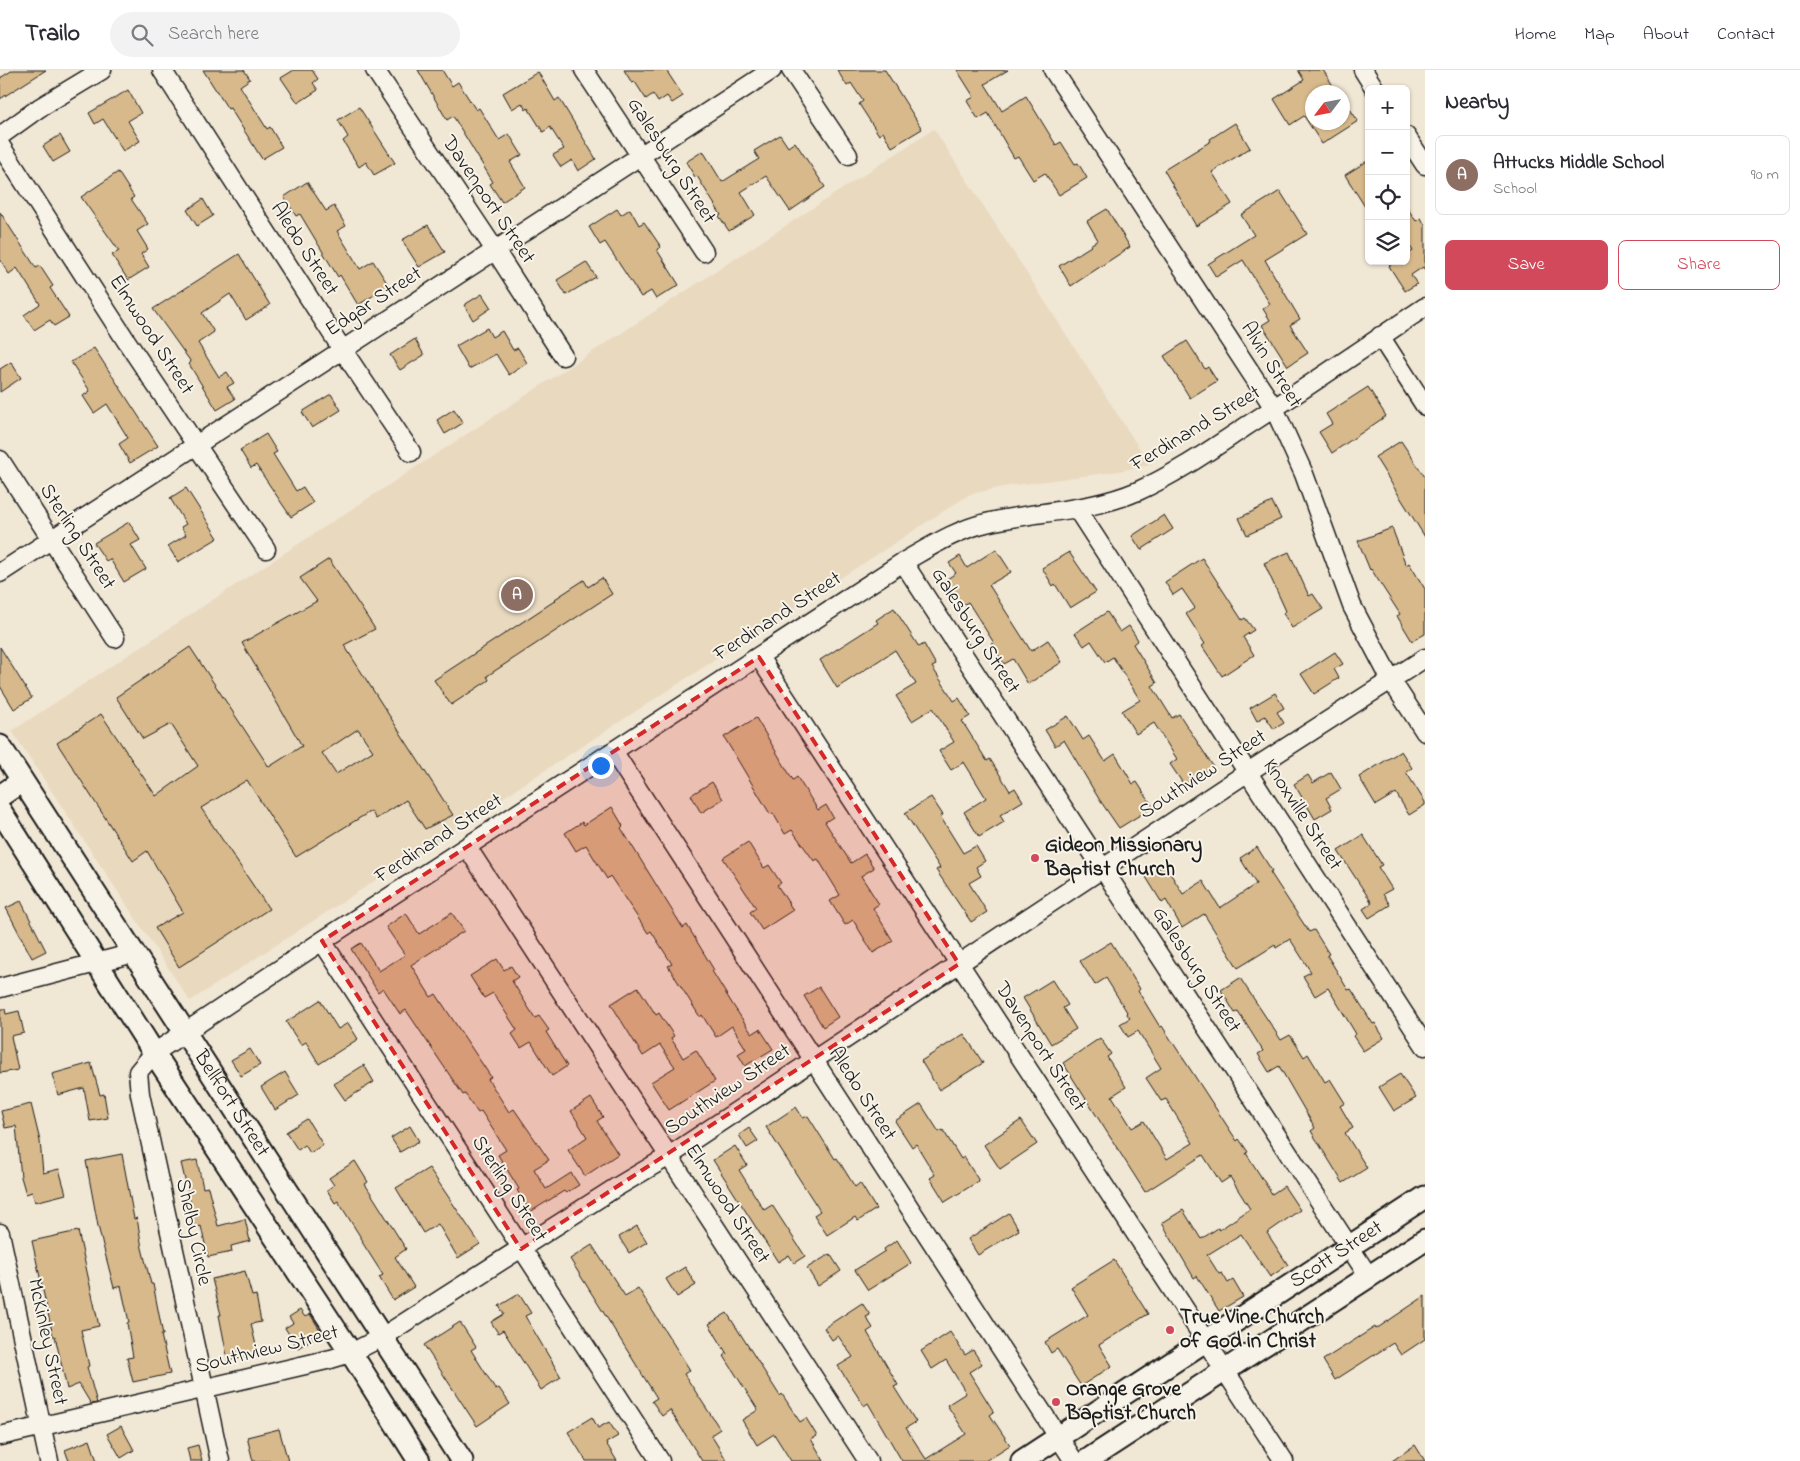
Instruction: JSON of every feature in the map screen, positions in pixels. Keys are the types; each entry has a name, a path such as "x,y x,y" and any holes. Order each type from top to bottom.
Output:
{"main road":[{"name":"Bellfort Street","path":"0,746 462,1461"},
{"path":"0,796 22,781"},
{"name":"Bellfort Street","path":"0,810 154,1053 351,1353 412,1458"},
{"path":"253,1202 282,1183"},
{"name":"Scott Street","path":"1022,1461 1425,1197"},
{"name":"Scott Street","path":"1086,1461 1425,1240"}],"street":[{"path":"0,136 39,108 102,70"},
{"name":"Aledo Street","path":"162,70 342,349 411,452"},
{"name":"Davenport Street","path":"375,70 563,356"},
{"name":"Galesburg Street","path":"584,70 704,252"},
{"name":"Edgar Street","path":"0,573 772,70"},
{"path":"791,70 848,155"},
{"name":"Alvin Street","path":"1054,70 1274,408 1304,474 1320,523 1352,606 1391,680 1425,732"},
{"path":"1363,70 1373,85"},
{"path":"1410,142 1425,165"},
{"name":"Elmwood Street","path":"0,145 127,342 266,549"},
{"name":"Ferdinand Street","path":"184,1033 903,562 968,528 1077,508 1137,492 1191,462 1425,307"},
{"path":"1380,336 1425,406"},
{"name":"Sterling Street","path":"0,460 115,638"},
{"name":"Knoxville Street","path":"1077,508 1425,1046"},
{"name":"Galesburg Street","path":"903,562 1369,1277"},
{"name":"Davenport Street","path":"759,657 1284,1461"},
{"name":"Southview Street","path":"0,1436 331,1359 351,1353 382,1337 615,1188 669,1156 1102,868 1425,658"},
{"name":"Aledo Street","path":"613,751 1074,1461"},
{"name":"Elmwood Street","path":"467,847 868,1461"},
{"name":"Sterling Street","path":"322,941 660,1461"},
{"path":"0,988 134,953"},
{"name":"Shelby Circle","path":"184,1033 154,1053 138,1072 140,1094 220,1461"},
{"name":"McKinley Street","path":"0,1233 49,1461"}],"highlighted area":[{"path":"759,657 959,964 521,1249 322,941"}],"shaded area":[{"path":"934,129 1150,465 1113,472 1008,486 970,494 190,1001 12,731"}],"building":[{"path":"13,70 46,70 0,99 0,78"},
{"path":"203,70 244,70 250,79 240,86 267,129 270,127 282,147 262,159 230,108 228,109"},
{"path":"294,70 312,70 318,79 313,83 318,90 298,103 281,78"},
{"path":"418,70 442,70 452,86 458,82 476,110 479,108 499,140 509,134 522,155 510,162 525,187 502,202 490,184 493,182 453,116 447,120"},
{"path":"624,70 666,70 683,96 672,103 667,96 658,102 653,94 646,99 635,82 632,83"},
{"path":"837,70 885,70 922,129 892,147 883,132 879,135 859,104 863,101 851,83 847,86"},
{"path":"957,70 1008,70 985,84 1002,111 1026,96 1056,145 1061,142 1075,164 1078,163 1087,178 1059,195 1045,173 1033,180 1018,156 1014,158 988,113 978,119 967,101 974,97"},
{"path":"1298,70 1323,70 1333,85 1305,85 1305,118 1304,116 1290,125 1274,99 1304,80"},
{"path":"538,72 555,101 559,98 596,159 578,171 572,160 561,167 553,155 564,149 550,127 543,132 528,108 526,110 522,103 512,109 503,93"},
{"path":"128,90 141,113 128,121 140,141 123,151 103,119 95,124 89,113"},
{"path":"359,107 395,163 374,175 366,162 359,167 343,141 348,137 338,120"},
{"path":"1350,109 1358,121 1350,126"},
{"path":"1235,123 1250,148 1212,172 1232,204 1196,226 1164,170 1211,141 1210,139"},
{"path":"1313,130 1344,130 1322,144"},
{"path":"60,135 70,152 53,162 43,146"},
{"path":"780,135 788,147 795,142 825,187 790,211 766,176 741,192 755,215 729,231 697,176 695,177 686,162 703,151 722,182 759,159 754,151"},
{"path":"1365,162 1365,207 1345,175"},
{"path":"118,172 134,197 131,199 148,224 137,231 148,249 141,254 149,267 128,280 112,255 119,251 81,197"},
{"path":"307,182 326,211 334,206 346,226 337,231 360,269 373,261 389,286 358,305 340,275 338,277 300,214 296,216 284,197"},
{"path":"1280,191 1307,234 1265,260 1300,319 1290,325 1308,353 1288,366 1262,325 1270,320 1263,309 1270,304 1243,260 1216,277 1208,264 1254,235 1241,215"},
{"path":"203,199 213,216 197,226 187,210"},
{"path":"617,209 621,215 630,209 639,225 644,222 661,247 657,250 679,285 656,299 651,291 641,297 605,242 600,245 589,227"},
{"path":"1107,209 1130,247 1071,286 1059,266 1098,240 1087,221"},
{"path":"0,212 36,268 40,266 53,286 50,288 69,317 54,326 50,320 34,330 24,315 40,304 17,268 9,274 0,259"},
{"path":"1410,212 1416,221 1421,218 1425,225 1425,270 1423,267 1411,275 1417,284 1405,291 1389,266 1410,265 1410,253 1413,251 1410,246"},
{"path":"428,225 445,252 419,267 402,240"},
{"path":"239,254 270,305 246,320 230,294 202,313 214,332 198,343 219,377 227,372 234,383 227,387 235,399 217,410 189,364 191,362 153,309"},
{"path":"586,262 596,277 566,295 557,280"},
{"path":"482,294 491,308 473,320 464,305"},
{"path":"487,328 492,337 502,331 513,350 518,348 527,363 509,375 496,354 469,369 456,346"},
{"path":"415,339 424,355 400,370 390,355"},
{"path":"1187,341 1205,369 1208,367 1217,381 1190,398 1164,356"},
{"path":"94,348 158,446 130,463 119,444 128,438 107,404 94,413 83,396 90,391 71,362"},
{"path":"11,362 21,378 0,392 0,369"},
{"path":"1368,387 1386,416 1332,453 1319,432 1332,424 1326,414"},
{"path":"331,394 341,410 312,428 302,412"},
{"path":"454,409 463,423 445,434 437,420"},
{"path":"266,434 277,452 273,454 296,491 303,487 313,503 291,517 256,465 251,468 240,450"},
{"path":"1401,441 1425,477 1425,537 1375,457"},
{"path":"186,488 218,538 178,562 168,546 186,535 181,527 186,524 170,498"},
{"path":"1272,502 1281,519 1247,535 1239,518"},
{"path":"1164,515 1173,529 1141,550 1132,536"},
{"path":"129,522 140,540 131,545 146,569 124,582 110,559 106,561 94,543"},
{"path":"1392,528 1406,565 1409,563 1425,589 1425,634 1412,641 1397,616 1400,614 1370,570 1358,541"},
{"path":"996,549 1011,572 989,585 1031,651 1048,640 1062,662 1028,684 1013,659 1004,664 992,644 994,643 968,602 960,607 944,581 956,573 949,563 960,556 967,568"},
{"path":"1069,552 1096,592 1070,608 1042,568"},
{"path":"1289,552 1309,596 1313,594 1323,609 1292,628 1283,613 1286,611 1264,563"},
{"path":"1202,558 1242,620 1245,618 1254,630 1243,637 1254,655 1222,676 1202,646 1205,644 1186,614 1195,608 1182,589 1173,595 1165,582"},
{"path":"329,559 375,629 344,645 453,815 425,829 406,800 376,819 371,811 296,857 247,780 201,808 269,909 179,967 155,928 183,912 147,851 133,861 57,743 101,714 156,796 198,766 171,724 143,739 116,697 190,647 269,767 302,746 242,643 317,601 300,578","holes":["358,729 373,751 336,774 322,753"]},
{"path":"602,578 612,594 487,676 489,680 451,705 434,680 584,580 588,587"},
{"path":"894,608 919,647 924,644 936,665 932,667 954,701 959,698 970,716 962,721 987,761 990,759 1010,791 1015,788 1023,801 1000,815 1004,822 979,837 964,812 986,798 964,762 951,770 939,751 954,742 933,708 912,721 896,696 916,684 895,650 837,688 820,660 878,623 876,620"},
{"path":"1107,612 1120,632 1129,626 1138,640 1133,644 1157,683 1152,686 1172,718 1179,714 1213,766 1184,785 1170,764 1177,759 1154,723 1136,734 1122,711 1140,700 1113,657 1105,662 1091,641 1084,646 1075,633"},
{"path":"0,647 32,698 14,709 0,686"},
{"path":"1335,652 1343,664 1334,669 1339,678 1314,694 1301,674"},
{"path":"1275,693 1284,708 1277,712 1284,723 1274,729 1265,716 1257,721 1250,708"},
{"path":"1068,716 1083,740 1089,736 1105,761 1115,754 1133,784 1137,782 1153,807 1119,828 1099,799 1064,740 1055,746 1045,730"},
{"path":"756,718 793,780 797,777 818,810 826,805 833,817 825,822 851,863 865,854 874,868 861,876 879,904 873,908 893,941 873,953 853,920 845,925 830,901 840,895 818,859 814,861 792,830 785,834 773,813 770,814 724,737"},
{"path":"1401,751 1412,768 1406,772 1425,802 1425,805 1409,815 1396,793 1376,805 1359,777"},
{"path":"1331,772 1341,789 1326,798 1332,809 1315,819 1294,784 1308,775 1313,783"},
{"path":"712,782 723,799 701,813 691,795"},
{"path":"931,797 943,815 940,816 963,853 976,846 985,861 976,867 981,876 969,883 987,912 971,922 936,870 940,868 905,813"},
{"path":"612,807 623,826 621,828 683,928 687,925 714,970 712,971 752,1034 760,1029 773,1049 745,1066 738,1054 746,1049 732,1026 716,1037 702,1015 700,1017 668,966 672,964 651,931 648,933 610,876 607,879 586,845 576,851 565,833 582,822 584,825"},
{"path":"1363,835 1382,865 1378,867 1392,889 1383,894 1390,905 1369,918 1363,909 1372,903 1338,851"},
{"path":"748,842 764,868 769,865 781,883 777,885 793,910 762,930 750,912 756,908 723,858"},
{"path":"1257,847 1272,871 1270,872 1309,932 1314,930 1348,990 1351,989 1384,1038 1363,1051 1353,1036 1356,1034 1328,988 1315,996 1303,976 1311,972 1290,939 1276,948 1275,945 1238,968 1204,914 1182,928 1166,900 1162,903 1146,877 1165,865 1183,894 1203,881 1220,908 1256,884 1240,858"},
{"path":"21,901 46,951 32,958 6,908"},
{"path":"406,913 419,934 452,913 464,931 411,965 431,997 436,994 491,1077 488,1079 509,1112 514,1109 549,1160 534,1169 546,1189 571,1173 579,1185 566,1193 564,1191 530,1212 517,1190 519,1189 498,1155 506,1150 481,1111 478,1113 465,1094 463,1095 406,1010 400,1014 383,988 378,992 351,949 361,943 379,971 405,955 386,927"},
{"path":"1111,942 1140,989 1138,991 1160,1027 1162,1026 1237,1141 1239,1139 1248,1152 1246,1153 1272,1194 1284,1186 1300,1210 1267,1233 1288,1265 1270,1277 1241,1234 1207,1255 1219,1274 1222,1273 1228,1283 1233,1280 1243,1297 1219,1311 1197,1276 1194,1278 1162,1223 1183,1210 1201,1239 1218,1228 1219,1230 1250,1209 1230,1177 1221,1183 1203,1155 1145,1192 1063,1063 1100,1038 1111,1054 1107,1057 1126,1087 1112,1096 1132,1128 1144,1121 1167,1159 1193,1143 1166,1099 1161,1101 1146,1078 1161,1068 1138,1031 1128,1037 1120,1024 1130,1018 1106,978 1095,985 1080,961"},
{"path":"497,959 504,970 511,966 518,977 512,981 535,1018 539,1016 549,1030 546,1032 567,1066 552,1076 531,1042 521,1048 512,1034 517,1030 493,993 484,998 470,976"},
{"path":"1240,978 1281,1040 1290,1035 1304,1057 1308,1054 1325,1082 1330,1079 1345,1103 1340,1106 1353,1128 1345,1133 1367,1168 1343,1183 1311,1131 1315,1128 1279,1066 1269,1072 1258,1054 1263,1051 1238,1011 1235,1013 1221,990"},
{"path":"1052,980 1068,1005 1063,1008 1076,1029 1051,1044 1023,998"},
{"path":"638,987 656,1015 659,1013 674,1036 671,1038 683,1058 696,1050 715,1081 669,1110 651,1082 675,1067 660,1045 643,1056 611,1004"},
{"path":"819,987 838,1017 823,1027 804,996"},
{"path":"320,1000 338,1029 348,1023 358,1039 319,1064 306,1042 301,1045 286,1022"},
{"path":"0,1009 5,1009 6,1014 19,1011 24,1033 11,1036 18,1070 0,1073"},
{"path":"964,1034 983,1063 939,1090 921,1061"},
{"path":"250,1049 260,1065 241,1076 231,1060"},
{"path":"91,1063 100,1095 104,1094 108,1118 90,1121 84,1088 58,1095 52,1074"},
{"path":"364,1065 374,1082 345,1100 334,1084"},
{"path":"285,1072 299,1095 275,1110 261,1087"},
{"path":"1400,1074 1416,1098 1394,1111 1379,1087"},
{"path":"591,1098 603,1117 597,1121 618,1154 585,1176 568,1150 587,1137 571,1111"},
{"path":"31,1104 40,1141 43,1173 59,1169 66,1194 35,1202 32,1192 26,1194 21,1177 16,1126 5,1128 1,1111"},
{"path":"921,1104 939,1132 943,1130 961,1159 964,1157 979,1181 945,1202 930,1178 935,1175 916,1144 912,1147 895,1121"},
{"path":"796,1107 803,1118 808,1116 855,1187 860,1183 876,1209 858,1221 855,1217 827,1235 814,1215 820,1211 766,1127"},
{"path":"307,1119 323,1145 310,1153 305,1145 298,1150 286,1132"},
{"path":"1021,1120 1037,1144 1000,1169 984,1145"},
{"path":"410,1126 419,1141 400,1152 391,1138"},
{"path":"749,1128 758,1141 747,1148 739,1135"},
{"path":"735,1146 747,1165 739,1170 764,1210 772,1205 805,1256 794,1263 789,1255 778,1262 713,1160"},
{"path":"122,1154 134,1219 137,1218 142,1248 151,1284 153,1284 163,1335 161,1335 170,1374 133,1382 127,1358 133,1357 127,1323 129,1322 121,1286 114,1288 98,1226 86,1161"},
{"path":"197,1160 203,1188 208,1187 218,1226 245,1219 250,1241 231,1246 232,1252 208,1257 201,1226 195,1228 181,1163"},
{"path":"355,1161 368,1182 365,1184 406,1249 395,1257 414,1287 393,1300 379,1277 383,1275 363,1241 338,1201 335,1203 327,1190 334,1185 329,1178"},
{"path":"429,1168 480,1244 458,1258 438,1224 423,1233 396,1188"},
{"path":"1009,1213 1019,1230 978,1255 968,1239"},
{"path":"637,1226 647,1242 629,1253 619,1237"},
{"path":"78,1231 99,1326 81,1330 89,1366 87,1367 97,1403 91,1404 79,1384 67,1389 32,1241"},
{"path":"897,1240 911,1263 868,1290 855,1270 885,1251 884,1249"},
{"path":"592,1245 625,1296 638,1288 690,1370 684,1374 720,1429 711,1435 727,1461 702,1461 670,1410 662,1416 652,1401 657,1398 570,1259"},
{"path":"830,1254 841,1271 818,1286 807,1268"},
{"path":"1114,1260 1148,1314 1099,1345 1112,1366 1081,1386 1057,1349 1051,1353 1045,1342 1088,1315 1071,1287"},
{"path":"685,1267 696,1285 677,1297 666,1279"},
{"path":"245,1271 252,1296 256,1295 261,1322 251,1324 258,1354 228,1361 219,1315 221,1315 212,1279"},
{"path":"519,1294 531,1313 525,1316 561,1377 541,1390 503,1330 498,1333 491,1322 504,1314 499,1306"},
{"path":"1425,1296 1425,1339 1401,1355 1393,1343 1335,1380 1323,1360 1375,1327 1376,1329"},
{"path":"862,1303 870,1315 866,1317 873,1328 867,1332 898,1385 894,1387 916,1422 906,1428 926,1459 966,1434 947,1405 966,1393 946,1360 932,1369 921,1351 950,1332 965,1355 973,1350 982,1364 969,1372 994,1412 990,1415 1010,1445 985,1461 902,1461 868,1403 864,1406 838,1366 853,1357 838,1336 832,1340 824,1328"},
{"path":"300,1310 305,1317 310,1314 322,1333 298,1348 285,1328 293,1323 289,1317"},
{"path":"727,1313 780,1396 782,1394 800,1422 806,1418 817,1436 811,1439 824,1461 791,1461 774,1434 757,1445 742,1420 758,1410 724,1356 727,1354 709,1324"},
{"path":"460,1322 476,1347 471,1350 496,1390 499,1388 510,1404 477,1426 424,1345"},
{"path":"592,1417 598,1428 609,1422 618,1436 606,1443 617,1461 586,1461 568,1432"},
{"path":"121,1426 134,1450 121,1458 107,1434"},
{"path":"279,1429 288,1461 253,1461 247,1437"},
{"path":"90,1440 97,1461 69,1461 65,1450"},
{"path":"198,1445 202,1461 190,1461 187,1448"},
{"path":"1415,1445 1425,1461 1392,1461"}],"place":[{"name":"Attucks Middle School","path":"517,595"},
{"name":"Gideon Missionary Baptist Church","path":"1035,858"},
{"name":"True Vine Church of God in Christ","path":"1170,1330"},
{"name":"Orange Grove Baptist Church","path":"1056,1402"}]}
